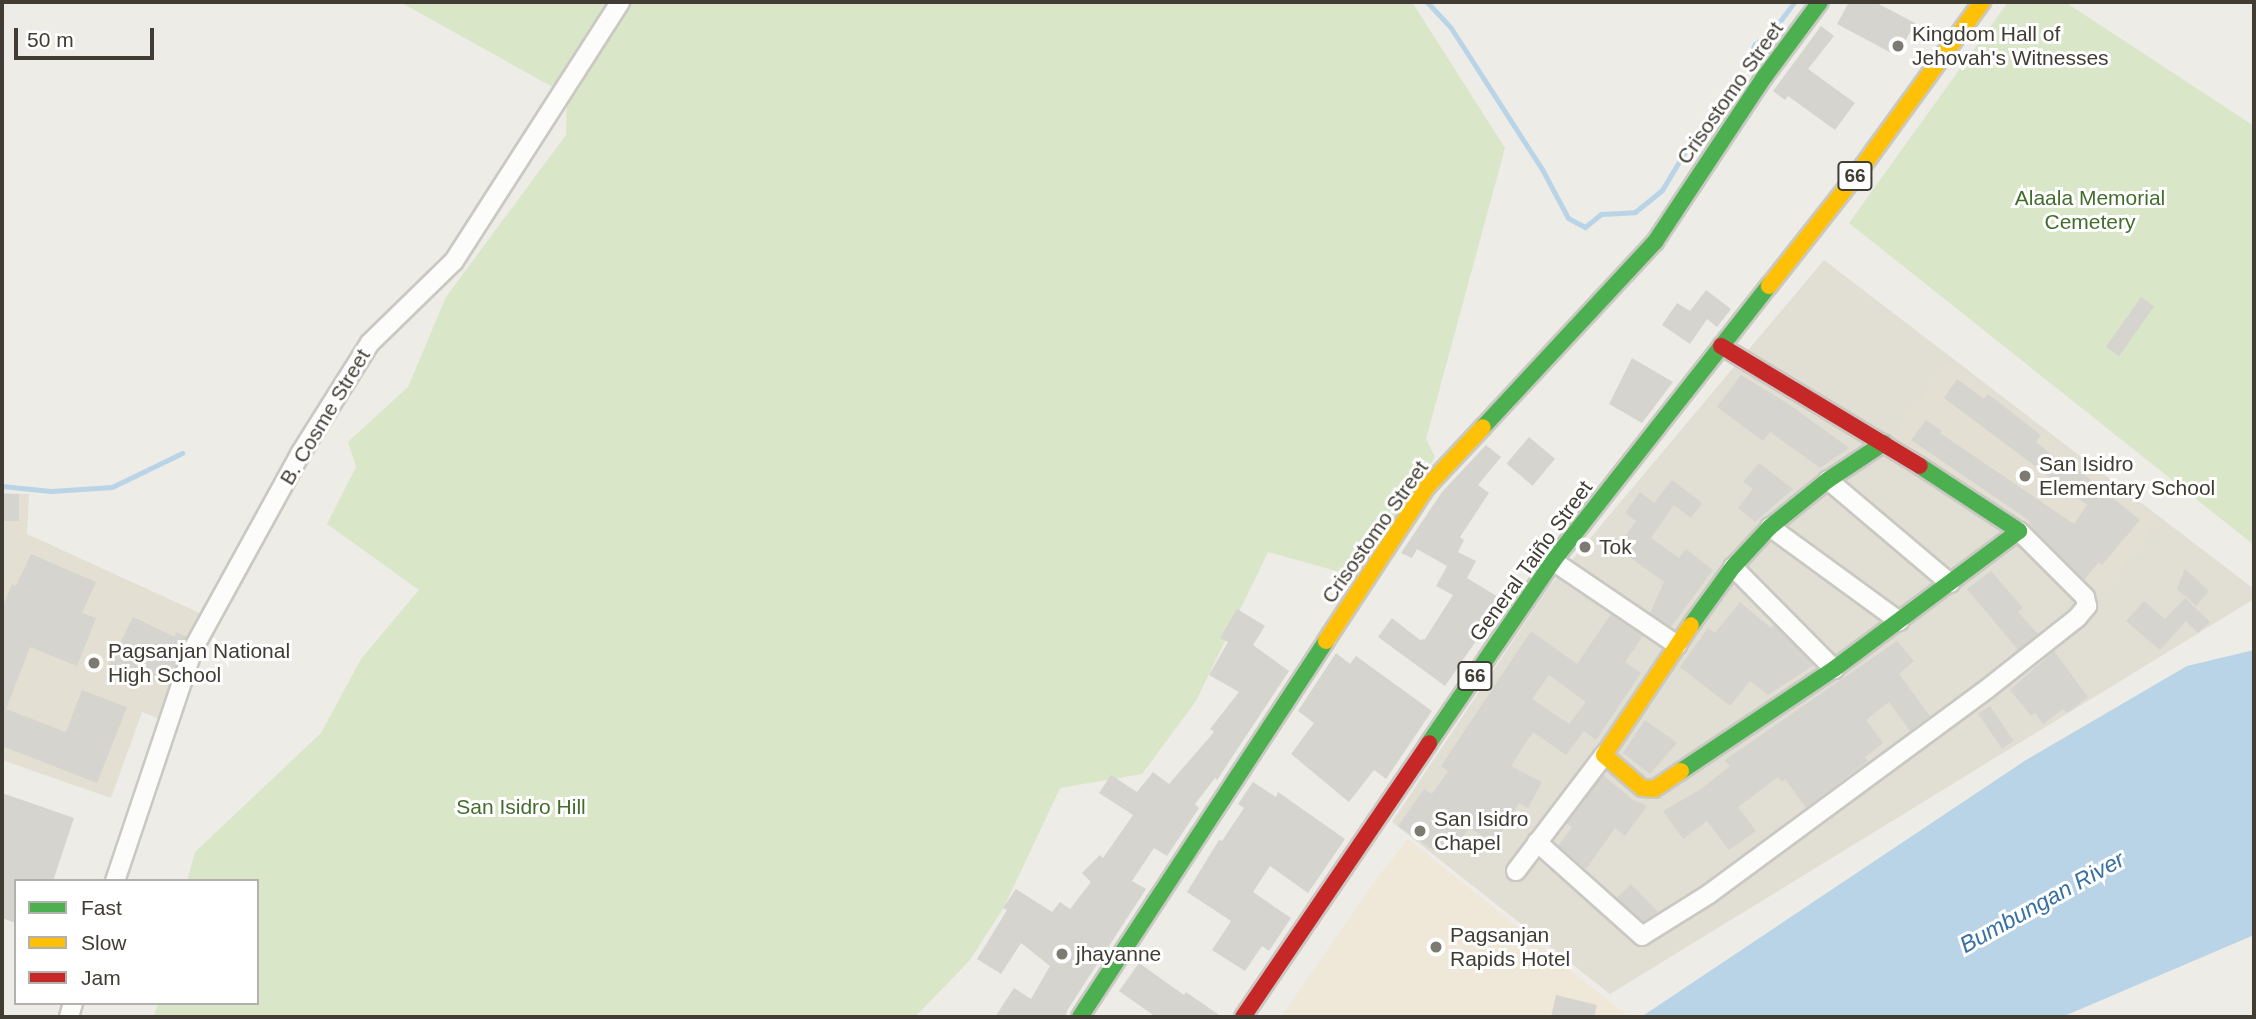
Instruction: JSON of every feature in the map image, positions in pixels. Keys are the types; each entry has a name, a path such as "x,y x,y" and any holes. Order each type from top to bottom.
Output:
{"street":[{"name":"B. Cosme Street","path":"116,879 193,649 300,454 370,343 454,261 620,2"},
{"name":"Crisostomo Street","path":"1080,1017 1426,488 1655,242 1765,76 1820,2"},
{"name":"66","path":"1720,345 1857,174 1982,2"},
{"path":"1537,842 1643,936 1709,894 1987,689 2077,618 2087,606 2085,597 2020,531 1884,443 1720,345"},
{"name":"General Taiño Street","path":"1244,1017 1553,561 1720,345"},
{"path":"1516,871 1604,755 1733,567 1770,527 1828,481 1884,443"},
{"path":"1828,481 1950,583"},
{"path":"1770,527 1899,621"},
{"path":"1604,755 1621,774 1642,788 1654,789 1834,669 2020,531"},
{"path":"1553,561 1677,645"},
{"path":"1733,567 1834,669"}],"shaded area":[{"path":"1824,260 2254,589 2254,599 1610,994 1392,822 1549,587"},
{"name":"San Isidro Elementary School","path":"1948,363 2157,521 2101,595 1892,437"},
{"name":"Pagsanjan National High School","path":"2,493 29,494 27,534 204,615 167,722 142,712 111,798 2,760"},
{"name":"Pagsanjan Rapids Hotel","path":"1408,839 1629,1017 1281,1017 1377,878"}],"green space":[{"name":"San Isidro Hill","path":"400,2 1412,2 1505,148 1426,439 1435,457 1354,576 1268,552 1196,701 1142,774 1060,788 1004,907 970,960 915,1017 154,1017 157,1005 259,1005 259,879 188,879 195,852 321,733 361,659 419,590 327,524 356,467 348,442 408,387 446,297 566,135 567,95"},
{"name":"Alaala Memorial Cemetery","path":"2008,2 2065,2 2254,126 2254,545 1849,223"}],"water":[{"name":"Bumbungan River","path":"2254,650 2254,935 2062,1017 1641,1017 2026,760 2187,666"}],"building":[{"path":"1849,2 1875,2 1915,23 1897,56 1837,24"},
{"path":"1821,26 1834,36 1808,69 1855,103 1835,130 1788,96 1785,100 1773,91"},
{"path":"1706,290 1731,309 1717,327 1707,319 1690,344 1662,325 1677,303 1690,311"},
{"path":"2141,297 2154,306 2119,356 2106,347"},
{"path":"1632,358 1673,382 1642,423 1609,404"},
{"path":"1741,375 1790,405 1849,448 1820,468 1770,432 1763,441 1717,407"},
{"path":"1957,379 1984,399 1988,394 2041,435 2036,442 2061,462 2064,458 2140,520 2102,565 2099,562 2084,580 2034,530 2027,519 1911,440 1926,420 1942,431 1940,433 2074,524 2087,505 1944,398"},
{"path":"1529,437 1555,459 1533,486 1507,464"},
{"path":"1486,445 1501,457 1478,485 1489,493 1460,537 1464,540 1458,552 1476,561 1467,578 1503,600 1482,638 1478,643 1476,641 1445,686 1378,637 1392,618 1420,640 1425,639 1453,595 1436,586 1447,566 1417,549 1412,558 1401,553 1442,492"},
{"path":"1759,463 1793,489 1755,522 1738,508 1753,489 1743,482"},
{"path":"1672,480 1702,503 1691,518 1674,505 1651,538 1679,558 1686,549 1713,570 1671,627 1650,613 1664,582 1617,548 1636,521 1625,513 1640,492 1654,503"},
{"path":"2,494 19,494 19,521 2,521"},
{"path":"31,554 96,582 82,613 96,618 77,666 30,647 6,709 66,732 82,690 127,707 97,783 2,746 2,609 12,584 16,586"},
{"path":"2185,569 2209,591 2196,606 2177,589"},
{"path":"1991,571 2023,608 2018,612 2038,634 2018,650 1967,589"},
{"path":"2185,598 2210,622 2198,633 2186,621 2160,650 2126,621 2144,601 2165,619"},
{"path":"1740,602 1771,628 1774,625 1814,665 1768,695 1750,681 1730,706 1680,667 1708,628 1715,633"},
{"path":"1237,609 1265,626 1253,645 1289,671 1217,780 1215,778 1195,804 1199,808 1167,856 1154,848 1132,881 1146,889 1065,1017 995,1017 1014,988 1031,999 1050,966 1021,943 1001,974 977,959 1007,910 1003,908 1016,889 1052,912 1060,902 1070,909 1091,882 1082,873 1100,855 1103,858 1133,815 1099,793 1111,775 1137,792 1153,772 1169,784 1214,732 1210,729 1239,692 1209,675 1228,642 1220,638"},
{"path":"1611,614 1643,636 1625,662 1641,673 1596,740 1584,731 1566,755 1533,732 1511,766 1542,782 1528,808 1519,803 1495,843 1469,828 1453,851 1440,843 1434,851 1398,826 1424,789 1432,794 1448,771 1441,766 1531,631 1577,664","holes":["1549,675 1586,702 1569,724 1532,699"]},
{"path":"133,617 175,637 176,632 187,637 168,686 108,667 116,644 119,645"},
{"path":"1897,641 1914,661 1899,674 1930,716 1910,731 1889,702 1866,720 1883,743 1865,757 1868,761 1806,808 1785,779 1782,782 1778,777 1738,807 1756,831 1729,850 1707,821 1683,839 1663,811 1701,789 1730,766 1725,760"},
{"path":"2054,651 2088,697 2067,713 2063,709 2043,724 2035,713 2031,716 2010,690"},
{"path":"1336,653 1350,664 1356,656 1432,711 1386,779 1374,770 1349,802 1291,754 1314,723 1298,711"},
{"path":"1990,706 2013,741 2002,749 1978,714"},
{"path":"1645,720 1677,743 1650,774 1623,753"},
{"path":"1603,775 1633,800 1647,806 1625,836 1615,828 1586,869 1558,846 1572,827 1566,823"},
{"path":"1253,782 1276,797 1278,792 1345,839 1308,893 1270,866 1253,892 1291,918 1269,951 1262,946 1245,971 1212,950 1231,921 1187,892 1219,840 1222,841 1244,808 1238,804"},
{"path":"2,793 74,818 54,879 14,879 14,922 2,918"},
{"path":"1631,884 1658,912 1643,922 1617,898"},
{"path":"1139,963 1184,995 1186,992 1222,1017 1156,1017 1119,991"},
{"path":"1556,995 1597,1005 1594,1017 1551,1017"}],"waterway":[{"path":"1427,2 1451,28 1542,169 1568,218 1585,227 1601,214 1635,212 1662,190 1692,140 1726,95"},
{"path":"1750,54 1755,44 1771,33 1794,2"},
{"path":"2,486 51,491 112,487 182,453"}],"traffic: fast":[{"path":"1483,427 1655,242 1765,76 1820,2"},
{"path":"1429,743 1553,561 1769,286"},
{"path":"1691,625 1733,567 1770,527 1828,480 1884,443"},
{"path":"1681,771 1834,669 2019,531 1920,466"},
{"path":"1080,1017 1326,641"}],"traffic: slow":[{"path":"1769,286 1857,174 1982,2"},
{"path":"1326,641 1426,488 1483,427"},
{"path":"1681,771 1654,789 1642,788 1604,755 1691,625"}],"traffic: jam":[{"path":"1721,346 1920,466"},
{"path":"1243,1017 1429,743"}],"place":[{"name":"Kingdom Hall of Jehovah's Witnesses","path":"1898,46"},
{"name":"San Isidro Elementary School","path":"2025,476"},
{"name":"Tok","path":"1585,547"},
{"name":"Pagsanjan National High School","path":"94,663"},
{"name":"San Isidro Chapel","path":"1420,831"},
{"name":"Pagsanjan Rapids Hotel","path":"1436,947"},
{"name":"jhayanne","path":"1062,954"}]}
